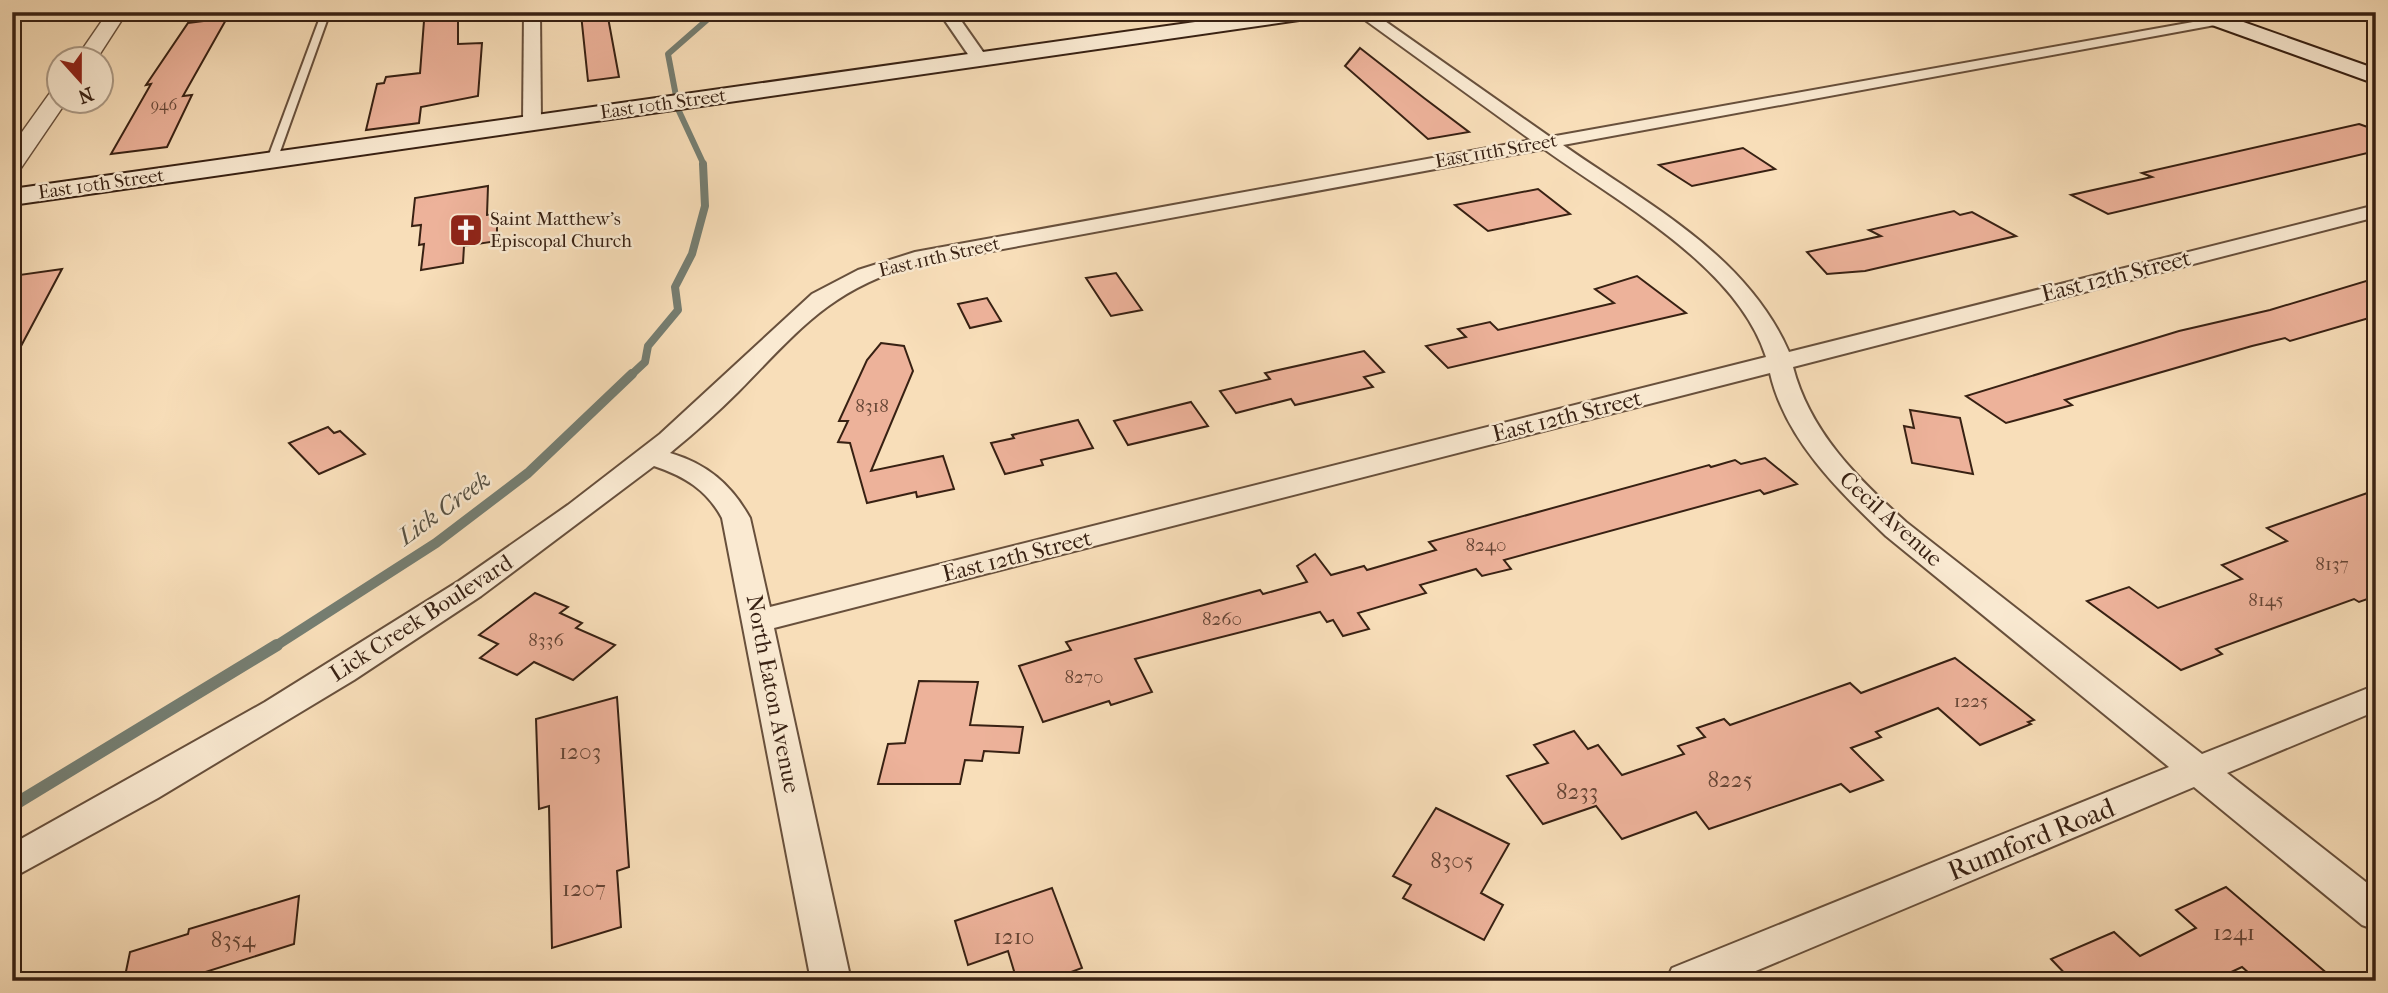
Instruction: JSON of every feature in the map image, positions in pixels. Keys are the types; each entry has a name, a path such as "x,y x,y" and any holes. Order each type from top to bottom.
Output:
{"main road":[{"name":"East 10th Street","path":"12,197 1313,12"},
{"path":"2204,16 2376,77"}],"street":[{"path":"95,46 118,12"},
{"path":"532,12 532,123"},
{"path":"947,12 980,59"},
{"name":"Cecil Avenue","path":"1362,12 1710,258 1754,307 1773,341 1787,392 1803,425 1853,489 1907,537 2376,913"},
{"name":"East 11th Street","path":"794,324 821,299 839,288 880,268 915,259 1547,142 2204,16"},
{"path":"12,163 46,115"},
{"name":"East 12th Street","path":"758,621 2376,211"},
{"name":"Lick Creek Boulevard","path":"12,862 144,790 302,696 516,556 649,456 714,401 794,324"},
{"name":"North Eaton Avenue","path":"649,456 696,472 714,484 727,500 739,527 831,981"},
{"name":"Rumford Road","path":"1686,981 2376,697"}],"lane":[{"path":"272,160 326,12"},
{"path":"803,17 828,12"}],"building":[{"path":"607,12 619,77 588,81 581,14"},
{"path":"458,17 458,44 482,43 478,96 421,107 419,123 366,130 377,84 384,83 386,77 420,73 424,21"},
{"path":"227,18 183,96 192,95 167,147 111,154 151,84 146,85 188,23"},
{"path":"1360,48 1469,132 1428,139 1345,66"},
{"path":"2359,124 2376,130 2376,151 2108,214 2071,195 2152,177 2142,173"},
{"path":"1743,148 1775,169 1692,186 1659,165"},
{"name":"Saint Matthew's Episcopal Church","path":"488,186 487,215 497,214 497,241 464,246 463,263 421,270 424,244 419,245 421,225 412,226 415,198"},
{"path":"1538,189 1570,214 1488,231 1455,205"},
{"path":"1954,211 1960,215 1972,212 2016,236 1865,271 1827,274 1807,252 1881,236 1869,230"},
{"path":"62,269 12,363 12,276"},
{"path":"1116,273 1142,310 1111,316 1086,278"},
{"path":"1637,276 1686,313 1448,368 1426,346 1466,337 1458,329 1490,322 1498,330 1614,303 1595,289"},
{"path":"2376,278 2376,316 2290,341 2285,338 2252,346 2065,400 2072,405 2006,423 1966,396 2179,331 2270,310"},
{"path":"987,298 1001,321 970,328 958,304"},
{"path":"881,343 904,346 913,371 871,471 943,456 954,489 917,497 916,492 867,503 850,443 838,442 848,421 839,421 867,360"},
{"path":"1364,351 1384,372 1364,377 1373,387 1295,405 1291,399 1236,413 1220,391 1270,379 1265,373"},
{"path":"1191,402 1208,426 1128,445 1114,421"},
{"path":"1910,410 1960,418 1973,474 1912,463 1904,426 1914,428"},
{"path":"1078,420 1093,448 1041,460 1043,465 1005,474 991,443 1014,438 1012,435"},
{"path":"328,427 334,433 340,431 365,454 319,474 289,443"},
{"path":"1765,458 1797,484 1764,494 1760,490 1504,560 1511,569 1482,576 1476,569 1420,585 1426,593 1358,613 1369,629 1343,636 1333,620 1327,622 1320,612 1135,659 1152,692 1111,705 1109,701 1043,722 1019,666 1071,650 1066,642 1260,590 1263,594 1307,582 1297,566 1315,554 1331,575 1364,566 1367,570 1436,550 1429,542 1709,465 1711,467 1735,460 1741,464"},
{"path":"2376,490 2376,596 2359,602 2354,599 2216,649 2222,654 2181,670 2087,601 2129,587 2158,608 2242,579 2222,565 2287,541 2267,528"},
{"path":"535,593 568,607 560,613 582,623 576,628 615,645 573,680 534,662 517,675 480,658 498,644 479,635"},
{"path":"1955,658 2034,720 2028,722 2031,724 1980,745 1938,708 1876,732 1881,737 1851,748 1883,780 1850,792 1841,784 1709,829 1696,812 1622,839 1596,806 1543,824 1507,776 1548,763 1534,745 1574,731 1588,749 1598,745 1622,775 1684,754 1678,746 1705,737 1697,728 1724,719 1730,725 1850,683 1861,693"},
{"path":"919,681 978,682 970,725 1023,727 1019,753 984,751 982,761 965,760 960,784 878,784 888,744 905,743"},
{"path":"617,697 629,867 617,871 621,927 552,948 549,806 539,809 536,719"},
{"path":"1436,808 1509,844 1481,893 1503,905 1484,940 1403,898 1411,885 1393,876"},
{"path":"2226,887 2336,981 2258,981 2242,967 2212,981 2072,981 2051,959 2114,932 2140,956 2196,928 2176,910"},
{"path":"1052,888 1082,968 1047,981 1017,981 1008,951 968,965 955,921"},
{"path":"299,896 294,944 177,981 124,981 130,952 188,934 189,929"}],"waterway":[{"name":"Lick Creek","path":"676,96 668,54 708,19 710,12"},
{"name":"Lick Creek","path":"678,109 704,165"},
{"name":"Lick Creek","path":"630,376 645,362 648,346 678,310 675,287 692,254 705,206 703,164"},
{"name":"Lick Creek","path":"274,647 436,543 528,473 632,374"},
{"name":"Lick Creek","path":"12,806 277,645"}],"place":[{"name":"Saint Matthew's Episcopal Church","path":"466,230"}]}
